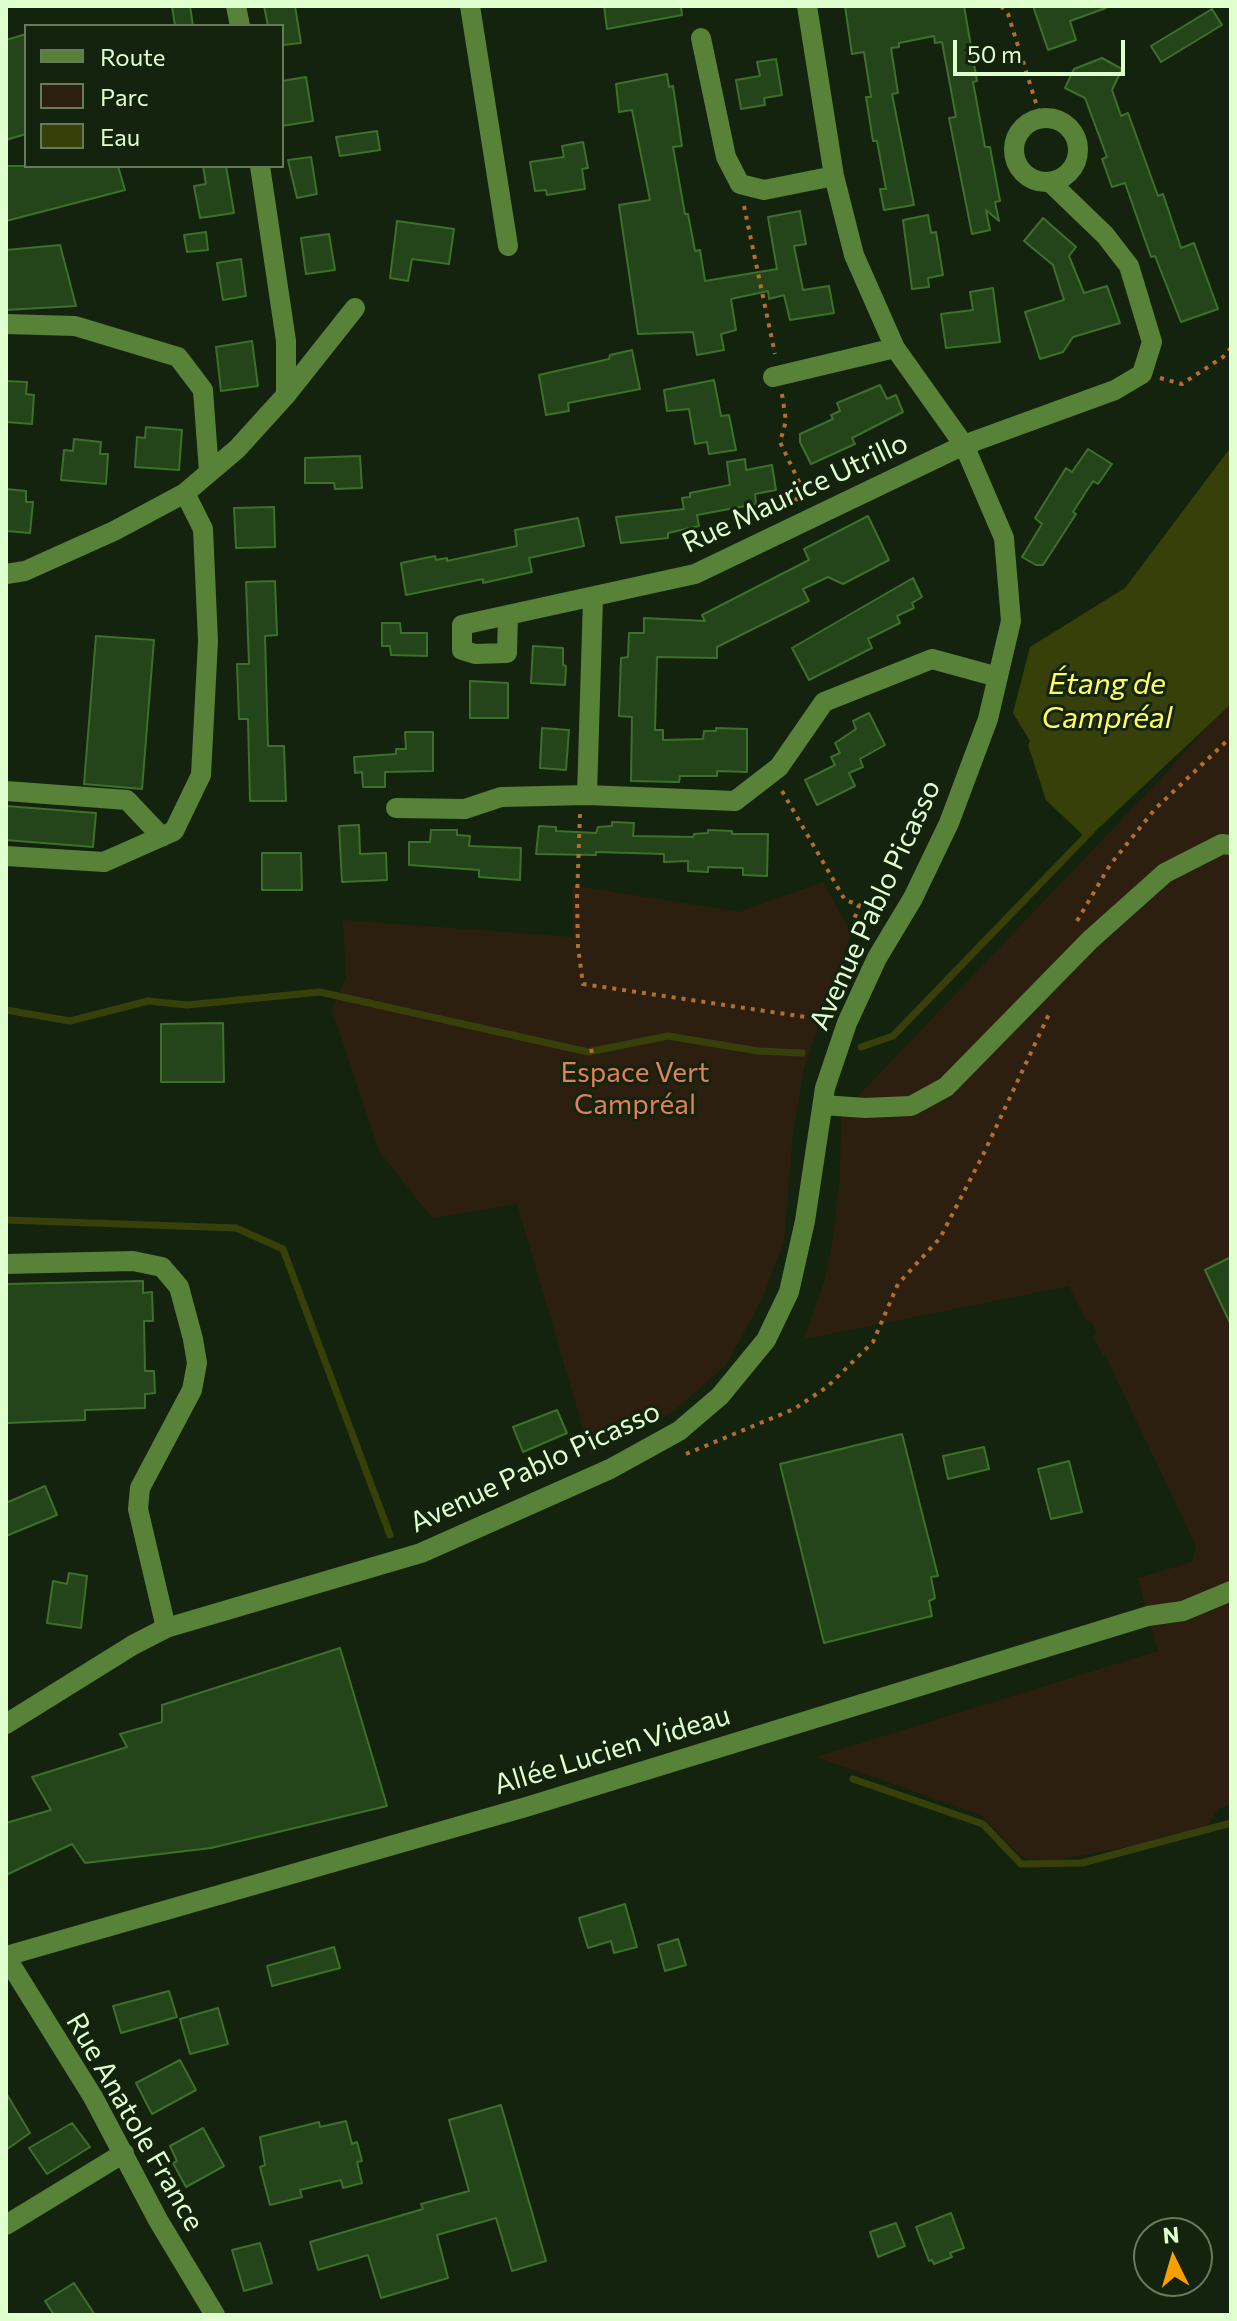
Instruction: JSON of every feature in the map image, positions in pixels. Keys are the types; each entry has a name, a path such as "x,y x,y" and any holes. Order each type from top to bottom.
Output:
{"street":[{"path":"470,6 508,246"},
{"name":"Avenue Pablo Picasso","path":"6,1724 133,1645 166,1628 421,1553 610,1469 679,1431 720,1396 766,1340 789,1292 805,1221 825,1088 847,1023 877,958 913,898 949,823 988,719 1011,621 1004,538 964,445 895,348 854,255 834,176 807,6"},
{"path":"701,38 726,157 740,184 764,190 834,176"},
{"path":"1041,119 1058,120 1067,126 1077,144 1078,154 1069,172 1050,182 1040,182 1021,171 1013,152 1020,132 1027,124 1041,119"},
{"path":"260,168 286,341 286,395"},
{"path":"1050,182 1105,235 1129,266 1152,342 1142,374"},
{"path":"6,574 25,571 88,543 185,493 237,449 286,395 355,308"},
{"path":"6,324 75,326 178,357 203,390 209,472"},
{"path":"776,376 895,348"},
{"name":"Rue Maurice Utrillo","path":"508,616 695,574 964,445 1115,390 1142,374"},
{"path":"6,856 104,862 174,831 201,775 208,641 203,529 185,493"},
{"path":"583,795 593,598"},
{"path":"396,808 465,809 501,797 583,795 735,801 779,767 824,702 932,659 998,677"},
{"path":"6,791 127,800 162,837"},
{"path":"823,1105 865,1108 911,1106 946,1087 1090,940 1165,873 1222,844 1231,845"},
{"path":"6,1264 133,1261 162,1267 179,1287 197,1363 192,1390 140,1488 138,1509 166,1628"},
{"name":"Allée Lucien Videau","path":"6,1956 526,1807 1148,1616 1183,1611 1231,1591"},
{"name":"Rue Anatole France","path":"6,1956 93,2097 158,2220 215,2315"},
{"path":"6,2225 124,2153"}],"path":[{"path":"1001,6 1008,14 1041,119"},
{"path":"740,184 786,421 780,442 801,486 788,529"},
{"path":"1142,374 1182,384 1223,357 1231,348"},
{"path":"772,773 845,900 859,905 854,920 877,958"},
{"path":"583,795 577,898 578,947 583,984 847,1023"},
{"path":"591,1049 593,1057"}],"green space":[{"path":"1231,700 1231,1804 1218,1809 1202,1832 1042,1863 1028,1860 1015,1850 981,1815 816,1757 1158,1651 1138,1578 1192,1562 1196,1546 1105,1355 1093,1336 1097,1334 1091,1321 1087,1322 1069,1286 804,1339 824,1282 833,1239 840,1176 841,1114 1165,774"},
{"name":"Espace Vert Campréal","path":"823,882 851,933 804,1068 793,1133 784,1241 762,1299 726,1365 670,1414 591,1455 517,1204 432,1218 379,1151 332,1010 346,977 343,920 573,937 572,885 739,912"}],"water":[{"name":"Étang de Campréal","path":"1231,447 1231,704 1087,839 1046,800 1028,745 1030,741 1013,713 1030,647 1125,588"}],"building":[{"path":"172,6 190,6 193,24 175,24"},
{"path":"264,6 295,6 301,43 284,45 284,24 268,24"},
{"path":"604,6 681,6 682,15 607,29"},
{"path":"845,6 964,6 985,147 990,147 1000,201 995,202 999,221 986,210 990,230 972,234 949,118 956,117 942,42 935,43 934,36 899,43 899,47 891,48 898,93 892,94 914,205 884,210 880,189 886,189 877,141 873,141 866,97 871,97 864,52 852,54"},
{"path":"1033,6 1106,8 1070,21 1076,40 1048,50"},
{"path":"1212,9 1222,25 1161,62 1151,46"},
{"path":"24,35 24,135 6,140 6,40"},
{"path":"1102,58 1122,69 1112,90 1121,116 1128,113 1158,196 1163,194 1181,248 1194,243 1218,309 1181,322 1155,256 1151,257 1125,183 1112,187 1102,159 1107,157 1085,98 1065,88 1074,69"},
{"path":"776,59 782,95 764,98 765,105 741,109 736,80 760,76 757,62"},
{"path":"667,74 669,87 673,86 682,146 673,147 685,214 688,214 695,251 700,250 705,281 777,269 768,217 800,211 806,244 794,246 803,290 829,286 834,313 790,320 784,295 769,299 768,291 731,299 736,330 721,334 724,350 697,355 693,332 638,334 619,205 650,200 632,110 619,112 616,84"},
{"path":"306,77 313,121 284,126 284,81"},
{"path":"377,131 380,150 340,156 336,137"},
{"path":"583,142 588,168 582,169 585,189 547,195 546,190 535,191 530,162 564,157 562,146"},
{"path":"311,157 317,194 297,198 288,160"},
{"path":"6,166 119,168 125,190 6,221"},
{"path":"203,168 226,168 234,213 200,218 194,186 206,184"},
{"path":"928,215 931,233 936,232 943,275 928,278 929,287 912,289 903,220"},
{"path":"1043,218 1076,247 1069,256 1084,293 1107,286 1120,323 1073,337 1063,352 1040,359 1025,312 1064,300 1053,265 1024,241"},
{"path":"397,221 454,229 449,264 412,259 408,281 390,278"},
{"path":"206,232 208,250 187,252 184,235"},
{"path":"329,234 335,270 306,274 301,238"},
{"path":"60,245 76,306 6,310 6,250"},
{"path":"241,259 246,296 223,300 217,263"},
{"path":"993,288 1000,342 946,348 941,314 973,310 970,292"},
{"path":"252,341 258,386 221,391 216,347"},
{"path":"632,350 640,389 568,403 569,411 546,415 539,375 609,359 610,355"},
{"path":"714,380 721,416 729,415 736,450 709,454 707,442 695,444 689,409 667,411 664,390"},
{"path":"6,381 27,382 26,394 34,395 32,424 6,422"},
{"path":"880,385 887,399 896,395 903,412 852,438 855,444 811,464 800,442 800,434 833,419 831,415 840,411 837,403"},
{"path":"146,427 182,430 179,470 135,467 137,437 145,438"},
{"path":"74,439 101,442 100,454 108,454 106,484 61,480 64,450 73,451"},
{"path":"1088,449 1112,464 1098,484 1093,481 1043,565 1036,565 1022,557 1042,524 1035,518 1066,468 1072,472"},
{"path":"360,456 362,488 335,489 334,483 305,483 305,458"},
{"path":"745,459 746,470 772,465 776,490 755,494 756,504 697,515 699,526 668,533 668,538 621,543 616,517 684,509 682,498 690,497 690,493 730,485 727,462"},
{"path":"6,489 26,491 26,502 33,502 30,533 6,531"},
{"path":"274,507 275,547 236,548 234,508"},
{"path":"868,516 889,560 843,584 828,577 803,589 809,601 717,647 717,658 657,657 655,730 663,730 663,740 703,739 704,731 716,731 716,728 747,729 747,772 717,771 717,776 680,776 679,782 631,781 632,717 619,716 621,658 628,657 629,633 644,633 644,618 705,621 702,615 809,560 804,549"},
{"path":"578,518 584,546 529,558 532,572 406,595 401,563 435,556 436,560 447,558 447,561 517,546 515,530"},
{"path":"913,578 922,597 912,603 914,608 897,616 900,623 868,639 872,648 809,680 792,648"},
{"path":"275,581 277,635 265,636 268,746 284,746 286,801 250,801 248,719 239,719 237,664 249,664 246,582"},
{"path":"382,623 400,623 401,633 427,633 427,656 391,655 390,646 382,646"},
{"path":"96,636 154,640 142,789 84,784"},
{"path":"533,646 563,648 565,685 531,683"},
{"path":"470,681 508,683 508,718 470,718"},
{"path":"869,713 885,745 860,759 863,767 849,773 855,786 817,805 805,780 835,765 831,757 840,753 835,743 856,729 853,721"},
{"path":"542,728 569,730 566,770 540,768"},
{"path":"405,732 433,732 433,771 385,772 385,787 363,787 362,772 355,773 354,757 396,754 396,749 406,749"},
{"path":"6,806 96,813 93,847 6,840"},
{"path":"612,822 634,823 633,836 693,837 694,834 708,833 708,830 768,834 767,876 743,875 743,868 708,867 708,872 688,871 688,861 664,862 664,854 536,854 539,826 556,827 556,831 596,833 598,827 612,826"},
{"path":"359,825 360,854 386,853 387,880 342,882 339,826"},
{"path":"431,830 457,830 457,835 470,836 469,846 521,848 520,880 479,877 479,870 409,865 409,842 430,842"},
{"path":"262,853 301,853 302,890 262,890"},
{"path":"223,1023 224,1082 161,1082 161,1024"},
{"path":"1231,1257 1231,1325 1205,1270"},
{"path":"143,1281 143,1293 152,1292 153,1321 144,1321 145,1371 154,1371 155,1393 145,1394 145,1408 85,1410 85,1420 6,1423 6,1284"},
{"path":"557,1410 567,1433 523,1452 513,1427"},
{"path":"902,1434 938,1576 931,1577 935,1598 929,1601 932,1616 824,1643 780,1464"},
{"path":"984,1447 989,1469 948,1479 943,1456"},
{"path":"1069,1461 1082,1512 1051,1519 1038,1469"},
{"path":"45,1486 57,1515 6,1536 6,1503"},
{"path":"69,1573 87,1576 81,1628 47,1623 53,1581 67,1584"},
{"path":"340,1648 387,1806 211,1848 85,1863 72,1844 6,1875 6,1823 51,1810 32,1777 127,1747 120,1734 162,1722 162,1705"},
{"path":"625,1904 637,1947 614,1953 611,1941 588,1948 579,1918"},
{"path":"678,1939 686,1965 665,1971 658,1945"},
{"path":"334,1947 340,1968 272,1986 267,1966"},
{"path":"169,1991 177,2017 121,2033 113,2006"},
{"path":"218,2008 228,2044 190,2054 180,2019"},
{"path":"180,2060 196,2090 152,2114 136,2083"},
{"path":"6,2093 30,2133 6,2150"},
{"path":"501,2105 546,2261 512,2271 496,2218 437,2235 448,2278 381,2298 368,2255 318,2270 310,2242 423,2209 421,2204 469,2191 449,2120"},
{"path":"346,2121 352,2144 357,2142 362,2161 357,2162 362,2183 343,2188 341,2180 300,2190 302,2197 270,2205 260,2167 265,2165 260,2137 319,2122 320,2127"},
{"path":"72,2123 90,2147 47,2174 29,2148"},
{"path":"203,2128 224,2166 186,2187 173,2163 177,2161 170,2146"},
{"path":"951,2213 964,2248 934,2264 932,2260 929,2261 916,2227"},
{"path":"896,2223 905,2246 878,2257 870,2232"},
{"path":"260,2243 272,2283 244,2291 232,2250"},
{"path":"74,2283 95,2315 54,2315 45,2301"}],"waterway":[{"path":"861,1047 893,1036 1091,831"},
{"path":"6,1010 70,1021 148,1001 187,1005 320,992 588,1052 668,1036 758,1051 802,1053"},
{"path":"6,1220 236,1228 283,1249 390,1535"},
{"path":"853,1779 983,1824 1021,1864 1082,1863 1231,1823"}]}
